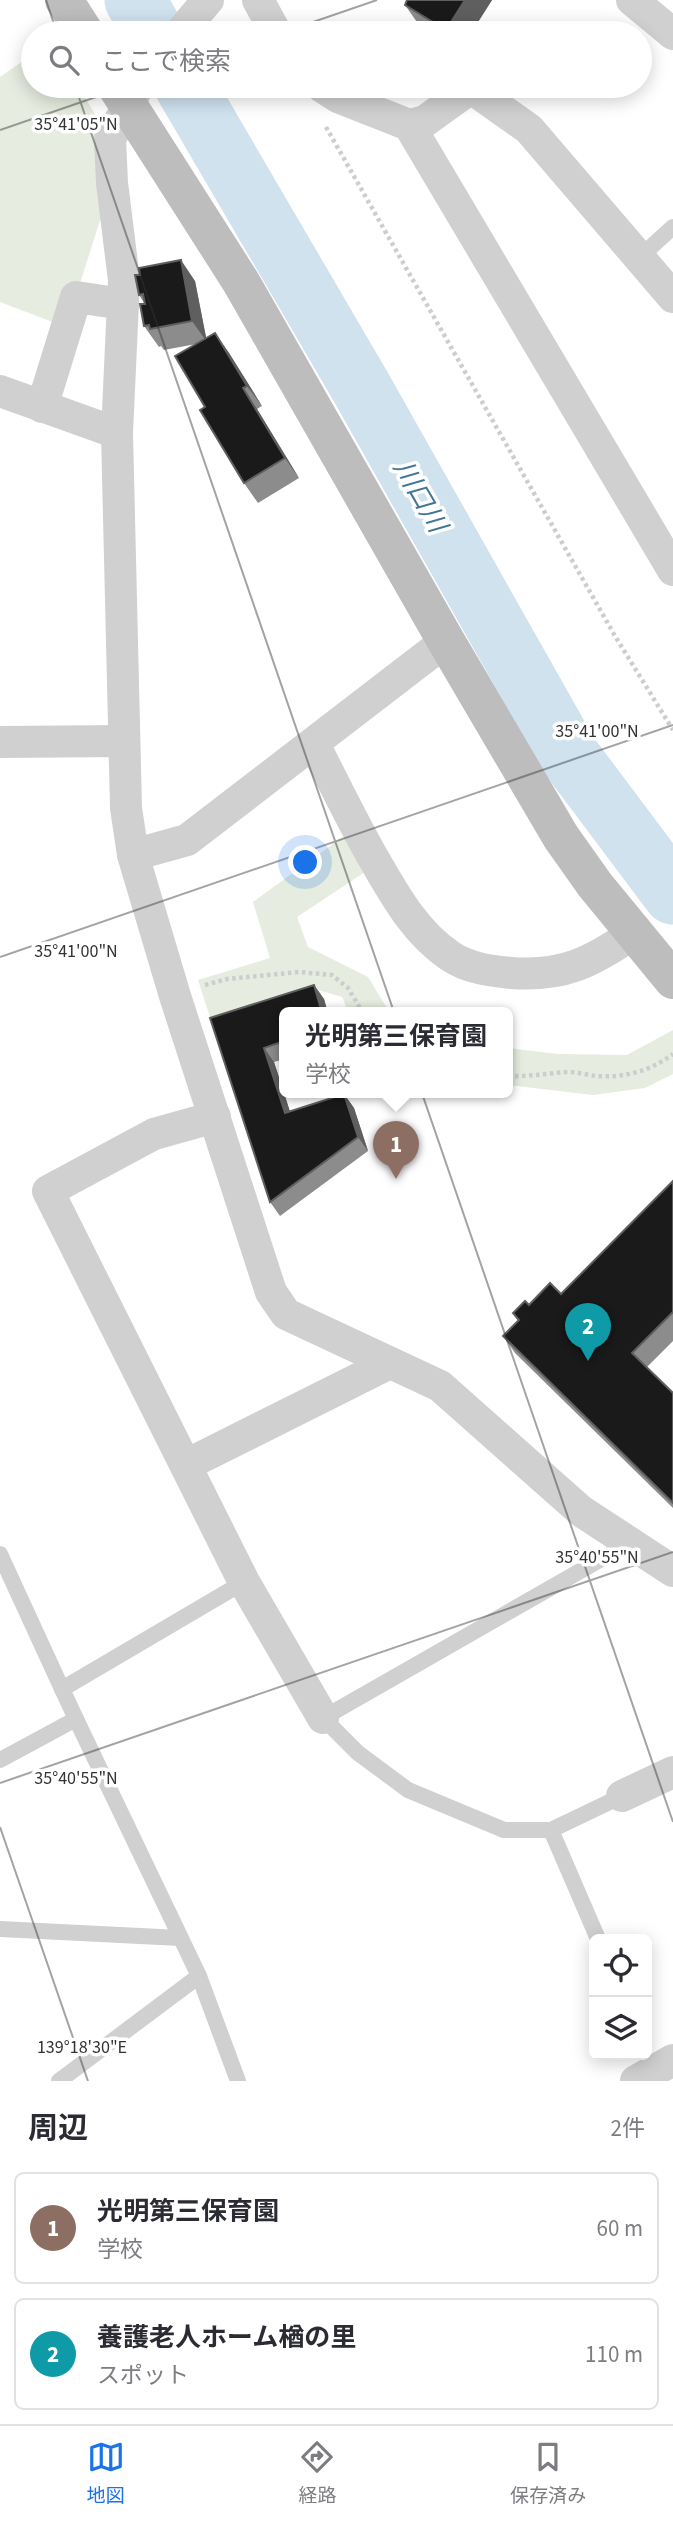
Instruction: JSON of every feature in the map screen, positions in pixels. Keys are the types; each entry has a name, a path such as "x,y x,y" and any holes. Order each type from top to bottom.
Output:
{"street":[{"path":"64,0 77,21"},
{"path":"190,21 208,0"},
{"path":"258,0 269,21"},
{"path":"632,0 673,34"},
{"path":"125,98 110,139 112,183 124,280 117,433 126,808 133,855 175,996 271,1292 286,1314 440,1386 581,1511 673,1571"},
{"path":"131,98 241,282 446,641 562,837 595,885 673,980"},
{"path":"340,98 408,125 425,121 457,98"},
{"path":"485,98 529,129 673,297"},
{"path":"408,125 673,569"},
{"path":"42,407 76,297 123,304"},
{"path":"0,391 117,433"},
{"path":"133,855 187,840 446,641"},
{"path":"0,742 124,741"},
{"path":"314,744 401,907 427,939 453,958 487,971 528,974 571,969 603,955 634,933"},
{"path":"215,1117 154,1134 48,1191 244,1582 323,1718"},
{"path":"186,1465 390,1363"},
{"path":"622,1796 673,1772"}],"lane":[{"path":"640,257 673,227"},
{"path":"622,1796 551,1830 504,1830 408,1790 358,1753 323,1718 631,1542"},
{"path":"0,1553 76,1720 199,1976 238,2081"},
{"path":"62,1689 244,1582"},
{"path":"0,1760 76,1720"},
{"path":"551,1830 596,1934"},
{"path":"0,1929 180,1938"},
{"path":"59,2081 199,1976"}],"path":[{"path":"316,98 615,636 673,730"},
{"path":"175,996 195,987 228,979 299,972 332,975 348,988 359,1007"},
{"path":"513,1076 569,1072 594,1076 632,1074 652,1068 673,1054"}],"shaded area":[{"path":"21,62 21,98 85,98 110,139 112,183 66,327 0,302 0,77"},
{"path":"356,827 377,864 297,917 308,947 368,977 386,1007 346,1007 342,997 311,988 211,1020 198,980 270,958 253,902"},
{"path":"673,1030 673,1074 645,1088 593,1095 513,1086 513,1049 558,1054 627,1055"}],"building":[{"path":"407,0 465,0 452,21 431,21 405,5"},
{"path":"181,260 192,321 150,329 149,325 144,326 140,304 145,304 143,294 139,295 135,275 140,275 139,268"},
{"path":"215,333 247,386 243,388 285,458 244,483 200,410 205,407 175,356"},
{"path":"314,985 320,1007 279,1007 279,1043 264,1048 285,1113 332,1098 345,1098 358,1137 270,1202 210,1018"},
{"path":"673,1181 673,1312 632,1353 673,1393 673,1503 503,1336 519,1320 513,1313 525,1301 529,1305 550,1283 561,1294"}],"waterway":[{"name":"川口川","path":"135,0 147,21"},
{"name":"川口川","path":"192,98 362,389 568,754 673,894"}],"place":[{"name":"光明第三保育園","path":"396,1179"},
{"name":"養護老人ホーム楢の里","path":"588,1361"}]}
